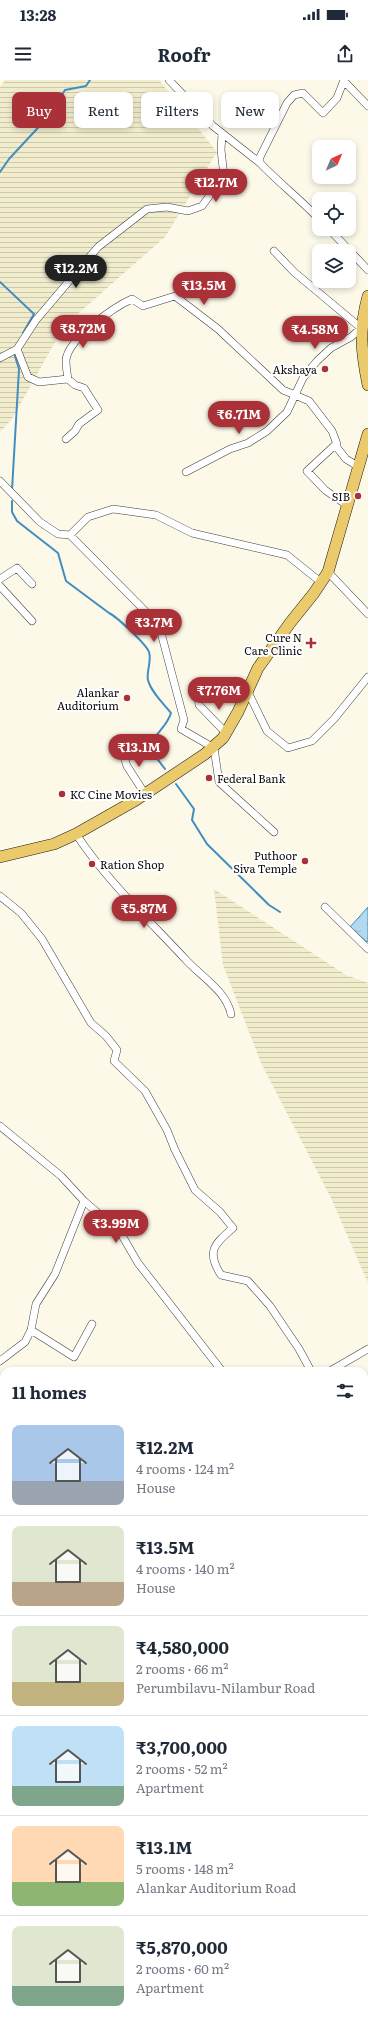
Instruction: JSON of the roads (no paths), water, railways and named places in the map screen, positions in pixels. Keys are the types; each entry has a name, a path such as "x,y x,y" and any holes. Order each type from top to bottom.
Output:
{"main road":[{"path":"368,296 361,328 362,355 368,385"},
{"path":"362,355 368,344"},
{"path":"0,857 54,844 76,834 146,794 214,748 226,733 252,677 265,657 322,583 328,572 368,434"}],"street":[{"path":"169,80 222,134 260,163 312,212"},
{"path":"260,163 262,152 275,128 279,116 294,95 303,93 323,113 337,98 344,81 368,106"},
{"path":"0,358 17,349 36,320 98,247 133,219 147,209 167,207 188,210 202,206 224,176 221,150 222,134"},
{"path":"336,236 368,270"},
{"path":"186,472 230,449 248,443 267,432 287,412 303,378 331,348 351,337 361,328 294,272 274,251"},
{"path":"66,439 75,431 79,424 98,410 84,388 75,385 68,378 66,358 80,336 99,320 132,300 144,306 176,296 214,325 283,390 294,396 309,401 332,431 337,444 307,471 325,490 348,506"},
{"path":"17,349 28,377 39,382 68,378"},
{"path":"335,445 346,459 359,467"},
{"path":"0,481 40,522 58,534 70,535 159,625 184,720 181,729 214,748 219,782 274,832"},
{"path":"70,535 88,517 113,509 156,516 192,533 287,555 322,583"},
{"path":"0,579 17,568 32,584"},
{"path":"328,572 368,614"},
{"path":"0,586 32,621"},
{"path":"247,690 267,731 288,748 312,741 334,719 368,677"},
{"path":"198,695 201,707 226,733"},
{"path":"129,743 125,760 127,766 146,794"},
{"path":"76,834 91,858 193,968 214,985 230,1008 231,1014"},
{"path":"0,896 21,913 42,939 91,1023 106,1036 117,1050 114,1061 145,1091 167,1130 175,1150 195,1190 220,1212 233,1228 220,1239 214,1249 213,1262 221,1275 248,1281 270,1306 299,1349 308,1367"},
{"path":"325,907 368,949"},
{"path":"0,1126 61,1176 84,1201 120,1232 138,1263 219,1367"},
{"path":"0,1361 25,1342 31,1330 36,1304 55,1274 84,1201"},
{"path":"31,1330 74,1357 92,1324"},
{"path":"337,1367 368,1349"}],"water":[{"path":"368,907 368,941 367,942 350,927"}],"waterway":[{"path":"0,172 9,159 47,118 65,90 86,86 90,80"},
{"path":"0,282 34,314 23,333"},
{"path":"12,490 19,369 15,356"},
{"path":"12,501 12,512 17,521 58,553 66,581 118,620 147,648 150,656 148,680 152,689 171,713 149,748 165,769"},
{"path":"176,784 194,809 192,820 207,844 269,905 280,912"}],"place":[{"name":"Akshaya","path":"325,369"},
{"name":"SIB","path":"358,496"},
{"name":"Cure N Care Clinic","path":"311,643"},
{"name":"Alankar Auditorium","path":"127,698"},
{"name":"Federal Bank","path":"209,778"},
{"name":"KC Cine Movies","path":"62,794"},
{"name":"Puthoor Siva Temple","path":"305,861"},
{"name":"Ration Shop","path":"92,864"}]}
